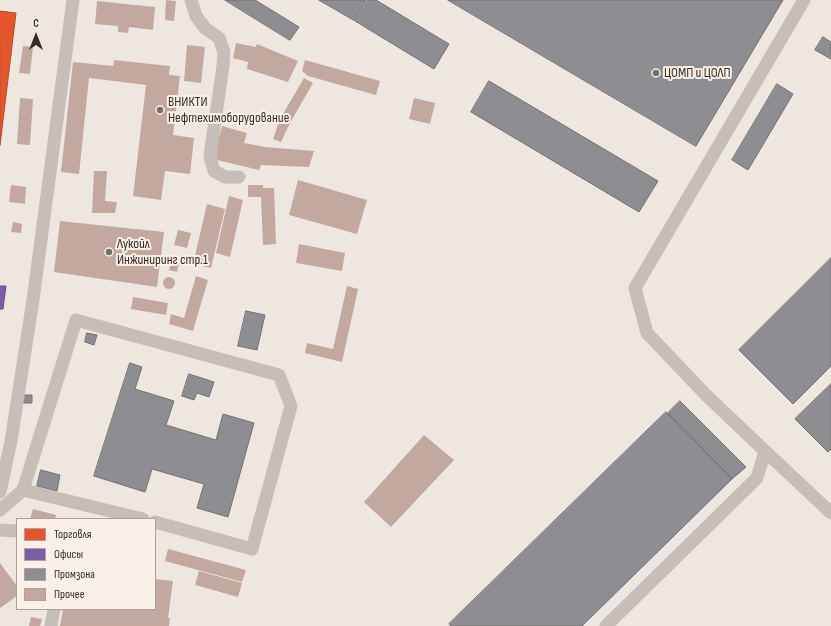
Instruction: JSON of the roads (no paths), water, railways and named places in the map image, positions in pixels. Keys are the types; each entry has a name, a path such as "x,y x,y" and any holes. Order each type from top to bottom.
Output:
{"lane":[{"path":"0,492 11,441 33,300 72,0"},
{"path":"191,0 196,16 205,28 219,38 224,52 210,157 214,171 226,177 239,178"},
{"path":"804,0 635,288 647,333 706,395 831,513"},
{"path":"0,510 23,490 76,320 279,375 291,406 252,549 156,522"},
{"path":"606,626 757,478 765,452"},
{"path":"23,490 139,518"},
{"path":"0,530 16,531"},
{"path":"51,626 54,610"}],"place":[{"name":"ЦОМП и ЦОЛП","path":"656,73"},
{"name":"ВНИКТИ Нефтехимоборудование","path":"160,110"},
{"name":"Лукойл Инжиниринг стр.1","path":"109,252"}]}
